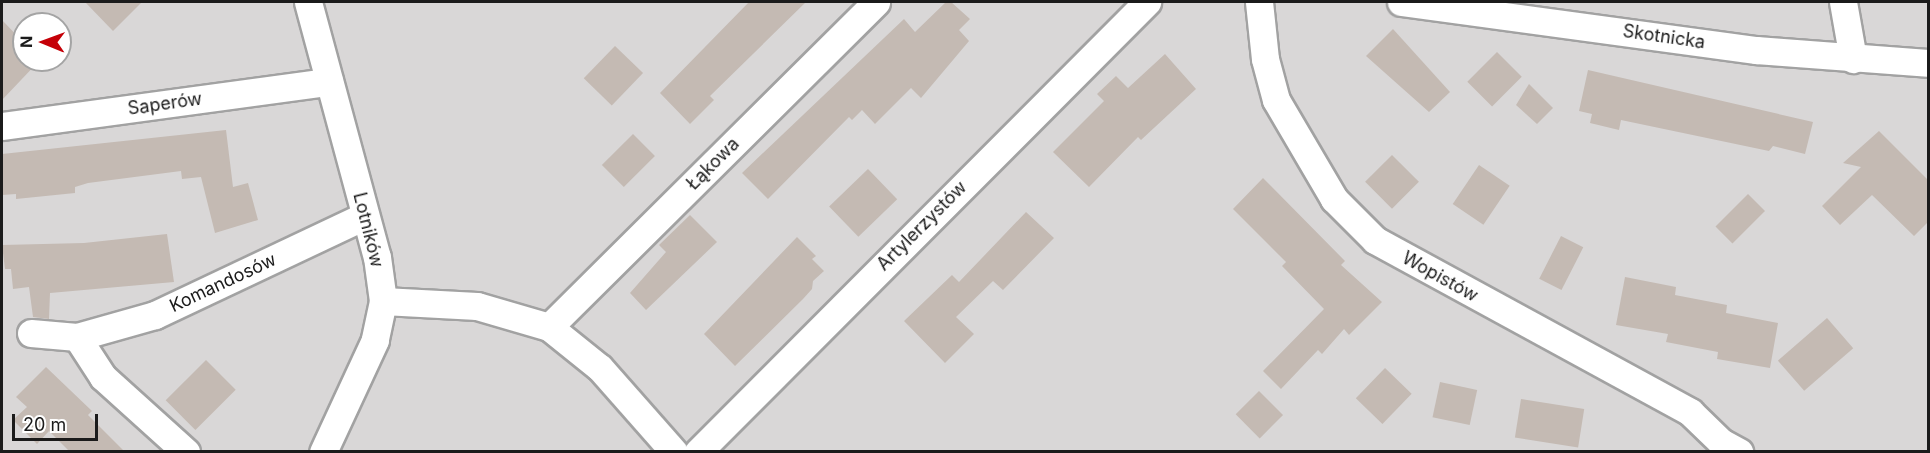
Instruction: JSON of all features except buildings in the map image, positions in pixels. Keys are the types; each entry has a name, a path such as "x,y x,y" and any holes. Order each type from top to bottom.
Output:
{"street":[{"name":"Lotników","path":"308,2 364,216 377,257 383,301 375,339 323,452"},
{"name":"Łąkowa","path":"549,327 876,2"},
{"name":"Artylerzystów","path":"698,452 1147,2"},
{"name":"Wopistów","path":"1259,2 1264,59 1276,100 1334,199 1375,240 1690,412 1721,442 1740,452"},
{"name":"Skotnicka","path":"1401,2 1756,50 1929,63"},
{"path":"1843,2 1853,59"},
{"name":"Saperów","path":"2,126 329,82"},
{"name":"Komandosów","path":"77,337 155,315 364,216"},
{"path":"383,301 477,306 549,327 600,368 674,452"},
{"path":"31,333 77,337 103,377 186,452"}],"shaded area":[{"path":"2,2 1928,2 1928,451 2,451"}]}
